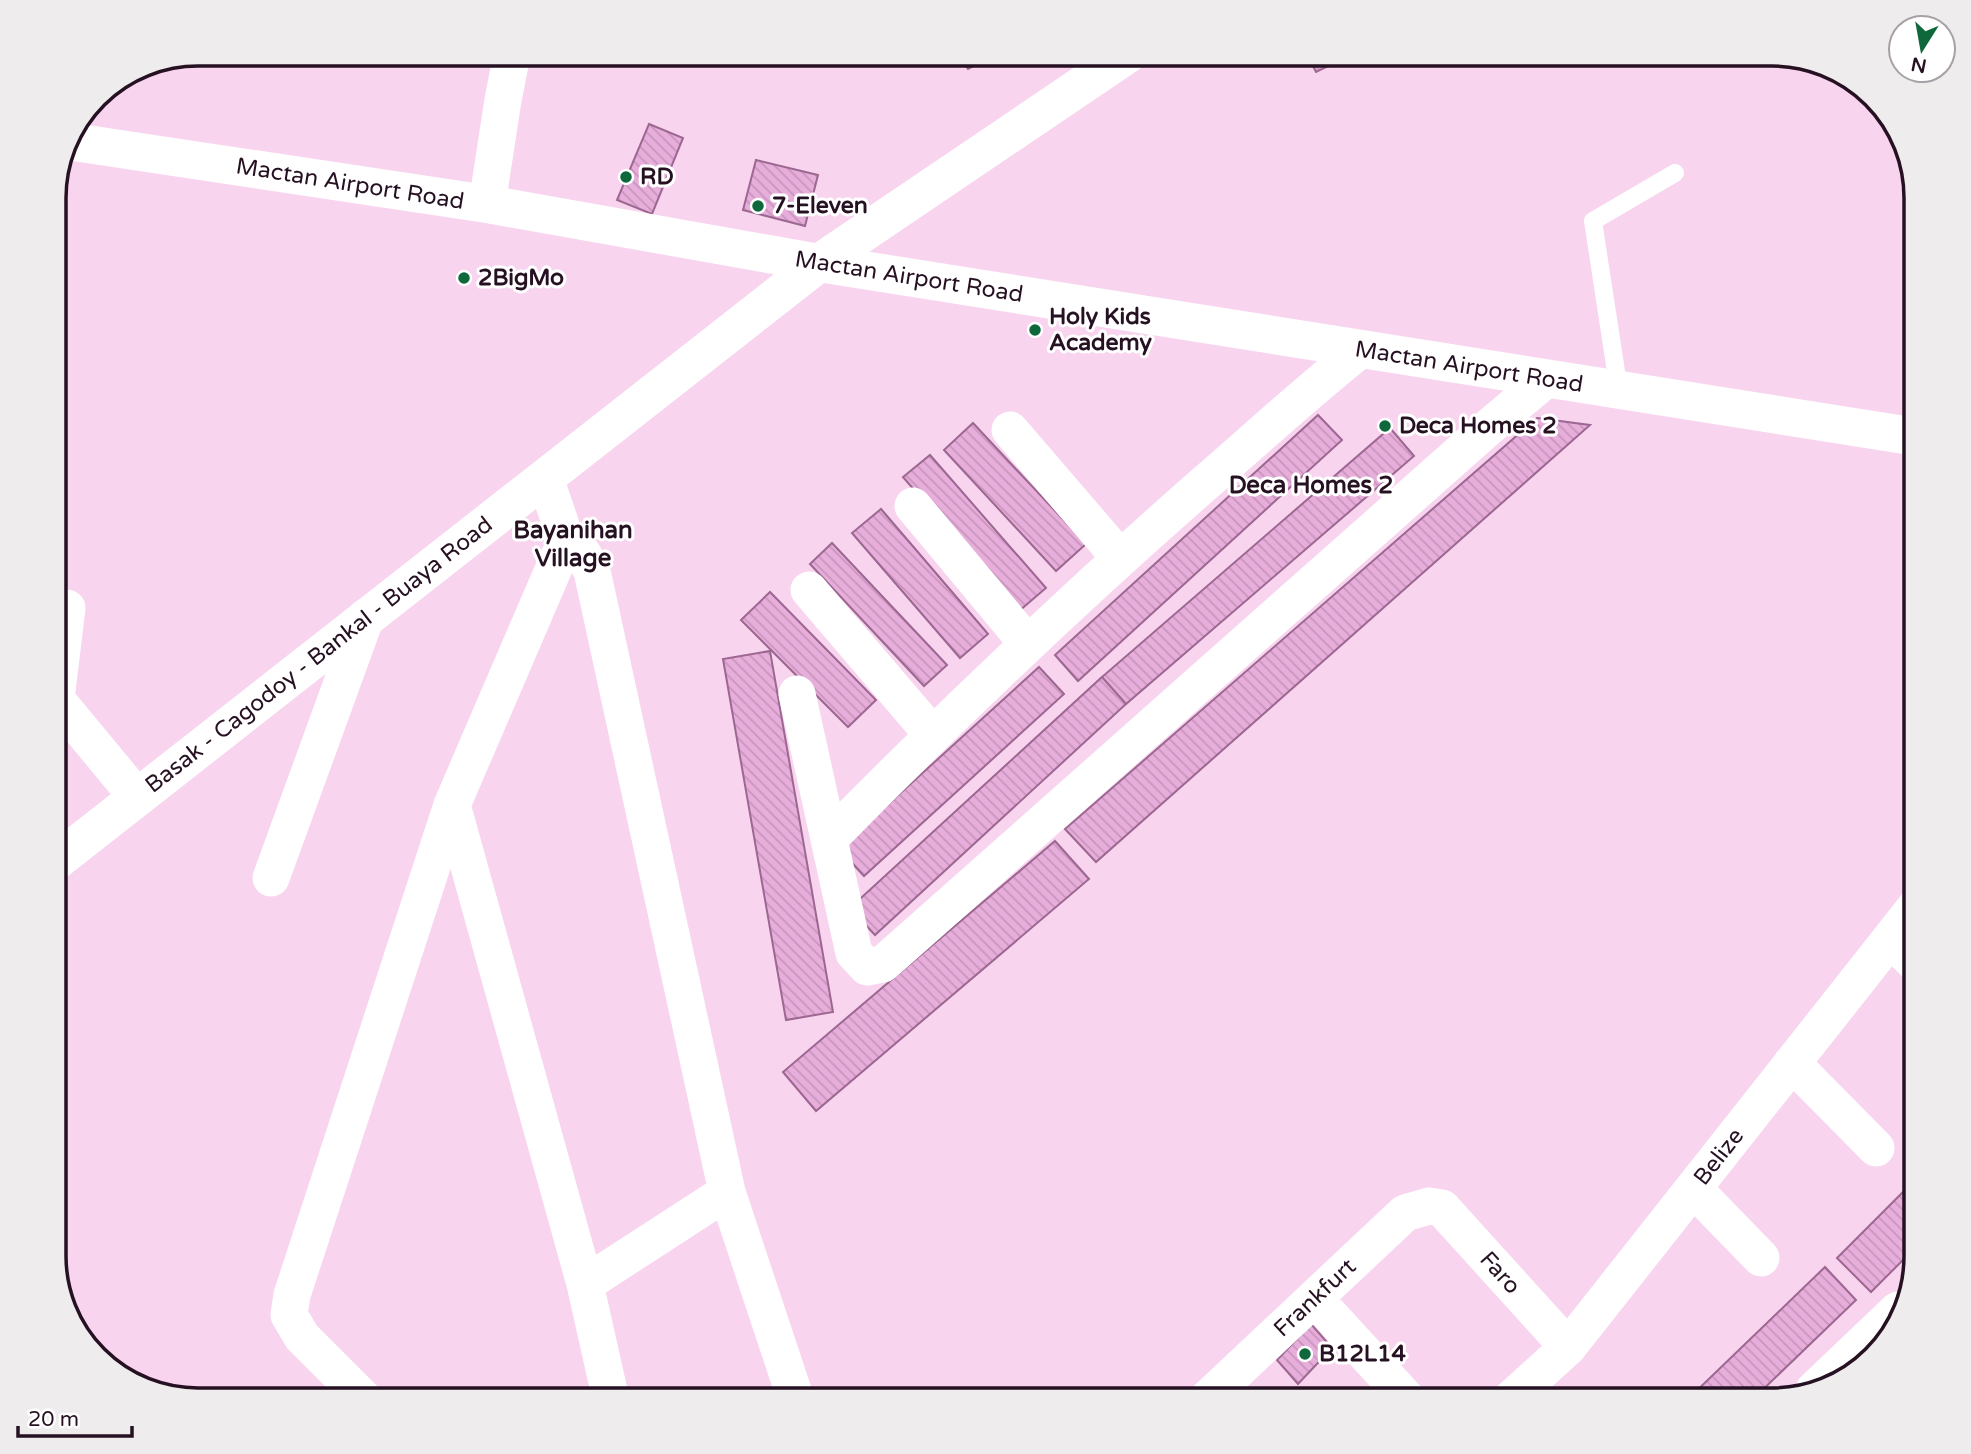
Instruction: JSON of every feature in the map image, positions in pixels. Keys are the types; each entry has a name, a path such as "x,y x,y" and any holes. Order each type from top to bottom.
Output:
{"main road":[{"name":"Basak - Cagodoy - Bankal - Buaya Road","path":"67,852 819,263 1110,66"},
{"name":"Mactan Airport Road","path":"79,143 487,204 819,263 1904,436"}],"street":[{"path":"487,204 509,67"},
{"path":"829,839 932,734 1027,643 1120,558 1361,349"},
{"path":"797,694 854,953 867,967 883,964 1468,445 1545,380"},
{"path":"1010,430 1120,558"},
{"path":"545,478 566,540 583,554 592,571 727,1192 792,1388"},
{"path":"913,506 1027,643"},
{"path":"353,1388 302,1337 289,1315 296,1282 452,805 566,540"},
{"path":"809,590 932,734"},
{"path":"67,615 68,608"},
{"path":"271,878 366,617"},
{"path":"67,714 137,797"},
{"path":"452,805 585,1284 608,1388"},
{"name":"Belize","path":"1523,1388 1568,1347 1904,921"},
{"path":"1890,939 1904,952"},
{"path":"1792,1063 1877,1148"},
{"path":"1694,1189 1761,1258"},
{"path":"585,1284 727,1192"},
{"name":"Faro","path":"1429,1206 1442,1208 1568,1347"},
{"name":"Frankfurt","path":"1219,1388 1405,1213 1429,1206"},
{"path":"1315,1299 1397,1388"},
{"path":"1831,1374 1887,1320"}],"lane":[{"path":"1619,391 1593,221 1675,173"}],"building":[{"path":"1313,66 1328,66 1316,72"},
{"path":"649,124 683,138 652,214 617,200"},
{"path":"756,160 818,175 805,226 743,210"},
{"path":"1318,415 1342,440 1078,681 1055,655"},
{"path":"1537,418 1590,425 1096,862 1065,829"},
{"path":"973,423 1086,544 1056,571 944,450"},
{"path":"1390,428 1414,456 1126,704 1102,677"},
{"path":"930,455 1046,588 1019,611 903,477"},
{"path":"881,509 988,634 960,658 852,533"},
{"path":"832,543 947,665 924,686 810,564"},
{"path":"770,592 876,700 848,727 741,620"},
{"path":"770,651 833,1012 786,1020 723,659"},
{"path":"1039,667 1064,694 864,876 839,849"},
{"path":"1102,677 1126,704 875,935 850,908"},
{"path":"1055,841 1089,879 816,1111 783,1072"},
{"path":"1904,1191 1904,1259 1871,1292 1837,1258"},
{"path":"1825,1267 1856,1300 1764,1388 1699,1388"},
{"name":"B12L14","path":"1311,1324 1332,1348 1298,1384 1277,1360"}],"place":[{"name":"RD","path":"626,177"},
{"name":"7-Eleven","path":"758,206"},
{"name":"2BigMo","path":"464,278"},
{"name":"Holy Kids Academy","path":"1035,330"},
{"name":"Deca Homes 2","path":"1385,426"},
{"name":"B12L14","path":"1305,1354"}],"district":[{"name":"Deca Homes 2","path":"1311,485"},
{"name":"Bayanihan Village","path":"573,544"}]}
